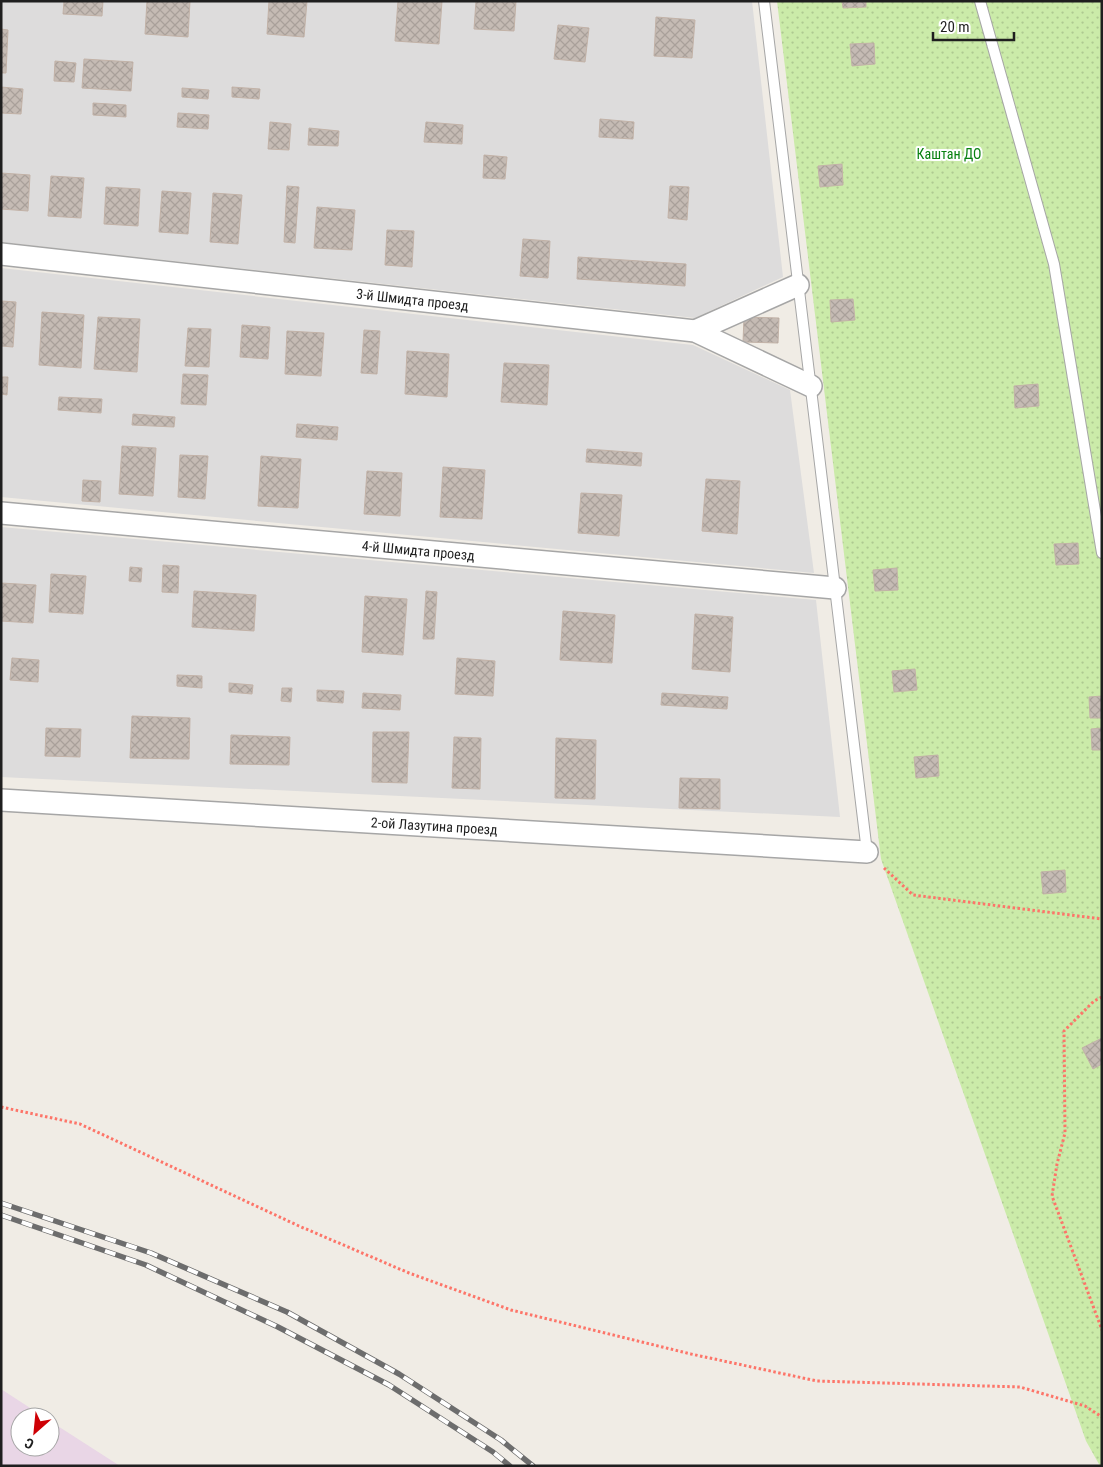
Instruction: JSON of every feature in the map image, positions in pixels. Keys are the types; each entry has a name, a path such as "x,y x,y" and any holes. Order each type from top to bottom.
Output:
{"street":[{"name":"3-й Шмидта проезд","path":"1,254 695,331 811,386"},
{"path":"695,331 798,284"},
{"name":"4-й Шмидта проезд","path":"1,512 835,588"},
{"name":"2-ой Лазутина проезд","path":"1,800 867,852"}],"lane":[{"path":"764,1 867,852"},
{"path":"980,1 1054,264 1102,554"}],"path":[{"path":"867,852 914,895 1102,919"},
{"path":"1102,997 1094,1001 1064,1030 1065,1133 1056,1164 1052,1196 1102,1330"},
{"path":"1,1107 80,1124 318,1234 408,1273 511,1310 691,1354 817,1381 1020,1387 1085,1406 1102,1417"}],"shaded area":[{"path":"1,1 752,1 783,277 695,318 1,242"},
{"path":"1,268 693,345 790,390 814,573 1,497"},
{"path":"1,527 816,600 840,817 1,777"},
{"path":"1,1389 29,1407 10,1407 10,1457 60,1457 60,1427 120,1466 1,1466"}],"green space":[{"name":"Каштан ДО","path":"777,1 1102,1 1102,1466 1100,1466 1086,1441 881,859"}],"building":[{"path":"64,1 103,1 102,16 63,14"},
{"path":"147,1 190,1 188,37 145,34"},
{"path":"269,1 307,1 304,37 267,34"},
{"path":"398,1 442,1 439,44 395,41"},
{"path":"476,1 516,1 514,31 474,29"},
{"path":"842,1 866,1 866,7 843,8"},
{"path":"656,17 695,20 692,58 654,56"},
{"path":"558,25 589,28 585,62 554,59"},
{"path":"1,29 8,30 6,73 1,73"},
{"path":"874,43 875,64 852,66 850,44"},
{"path":"84,59 133,62 131,91 82,88"},
{"path":"55,61 76,63 74,82 54,81"},
{"path":"1,87 23,89 21,114 1,113"},
{"path":"232,87 260,89 259,99 232,97"},
{"path":"182,88 209,90 208,99 182,97"},
{"path":"93,103 126,105 126,117 93,115"},
{"path":"178,113 209,115 208,129 177,127"},
{"path":"600,119 634,122 633,139 599,137"},
{"path":"270,122 291,124 289,150 268,149"},
{"path":"426,122 463,125 462,144 424,142"},
{"path":"309,128 339,131 338,146 308,145"},
{"path":"484,155 507,157 505,179 483,178"},
{"path":"842,164 843,185 820,187 818,166"},
{"path":"1,173 30,175 28,211 1,209"},
{"path":"51,176 84,178 81,218 48,216"},
{"path":"287,186 299,187 295,243 284,242"},
{"path":"670,186 689,187 687,220 668,218"},
{"path":"106,187 140,189 138,226 104,224"},
{"path":"162,191 191,193 188,234 159,232"},
{"path":"213,193 242,195 238,244 210,242"},
{"path":"317,207 355,210 352,250 314,248"},
{"path":"387,230 414,231 412,267 385,265"},
{"path":"523,239 550,241 548,278 520,276"},
{"path":"578,257 686,264 685,286 577,279"},
{"path":"853,299 855,320 831,322 830,300"},
{"path":"1,301 16,302 13,347 1,346"},
{"path":"42,312 84,315 81,368 39,365"},
{"path":"98,317 140,319 137,372 94,369"},
{"path":"744,317 779,318 778,343 743,342"},
{"path":"242,325 270,327 268,359 240,357"},
{"path":"188,328 211,329 209,367 185,366"},
{"path":"364,330 380,331 377,374 361,373"},
{"path":"287,331 324,333 321,376 285,374"},
{"path":"407,351 449,354 447,397 405,394"},
{"path":"504,363 549,365 547,405 501,402"},
{"path":"183,374 208,375 206,405 181,404"},
{"path":"1,377 8,377 7,395 1,394"},
{"path":"1038,384 1039,406 1015,408 1014,386"},
{"path":"59,397 102,399 101,413 58,410"},
{"path":"133,414 175,417 174,427 132,425"},
{"path":"297,424 338,427 337,440 296,437"},
{"path":"122,446 156,448 153,496 119,494"},
{"path":"587,449 642,453 641,466 586,462"},
{"path":"180,455 208,456 205,499 178,497"},
{"path":"261,456 301,459 298,508 258,506"},
{"path":"443,467 485,470 482,519 440,517"},
{"path":"367,471 402,473 400,516 364,514"},
{"path":"706,479 740,481 737,534 702,531"},
{"path":"83,480 101,481 100,502 82,501"},
{"path":"581,493 622,495 619,536 578,533"},
{"path":"1078,543 1079,564 1056,565 1054,544"},
{"path":"163,565 179,566 178,593 162,592"},
{"path":"130,567 142,568 141,582 129,581"},
{"path":"897,568 898,590 875,591 873,570"},
{"path":"51,574 86,576 83,614 49,612"},
{"path":"1,583 36,585 33,623 1,621"},
{"path":"194,591 256,595 254,631 192,627"},
{"path":"426,591 437,592 434,639 423,639"},
{"path":"365,596 407,599 403,655 362,652"},
{"path":"563,611 615,615 612,663 560,660"},
{"path":"695,614 733,617 730,672 692,669"},
{"path":"12,658 39,660 38,682 10,680"},
{"path":"457,658 495,661 493,696 455,694"},
{"path":"915,669 917,690 894,692 892,671"},
{"path":"177,675 202,676 202,688 177,686"},
{"path":"229,683 253,685 252,694 229,692"},
{"path":"282,688 292,688 291,702 281,701"},
{"path":"317,690 344,691 343,703 317,701"},
{"path":"363,693 401,695 400,710 362,708"},
{"path":"662,693 728,697 727,709 661,705"},
{"path":"1102,696 1102,718 1090,718 1089,697"},
{"path":"132,716 190,718 189,759 130,758"},
{"path":"46,728 81,729 80,757 45,756"},
{"path":"1102,728 1102,750 1092,750 1091,729"},
{"path":"373,732 409,732 407,783 372,782"},
{"path":"231,735 290,737 289,765 230,764"},
{"path":"454,737 481,738 480,789 452,788"},
{"path":"556,738 596,740 595,799 555,798"},
{"path":"938,755 939,776 916,778 914,757"},
{"path":"680,778 720,779 720,809 679,808"},
{"path":"1065,870 1066,892 1043,894 1041,872"},
{"path":"1102,1038 1102,1064 1093,1069 1082,1048"}],"railway":[{"path":"1,1203 151,1253 287,1312 399,1374 501,1440 533,1466"},
{"path":"1,1215 146,1265 278,1327 389,1385 493,1452 510,1466"}]}
